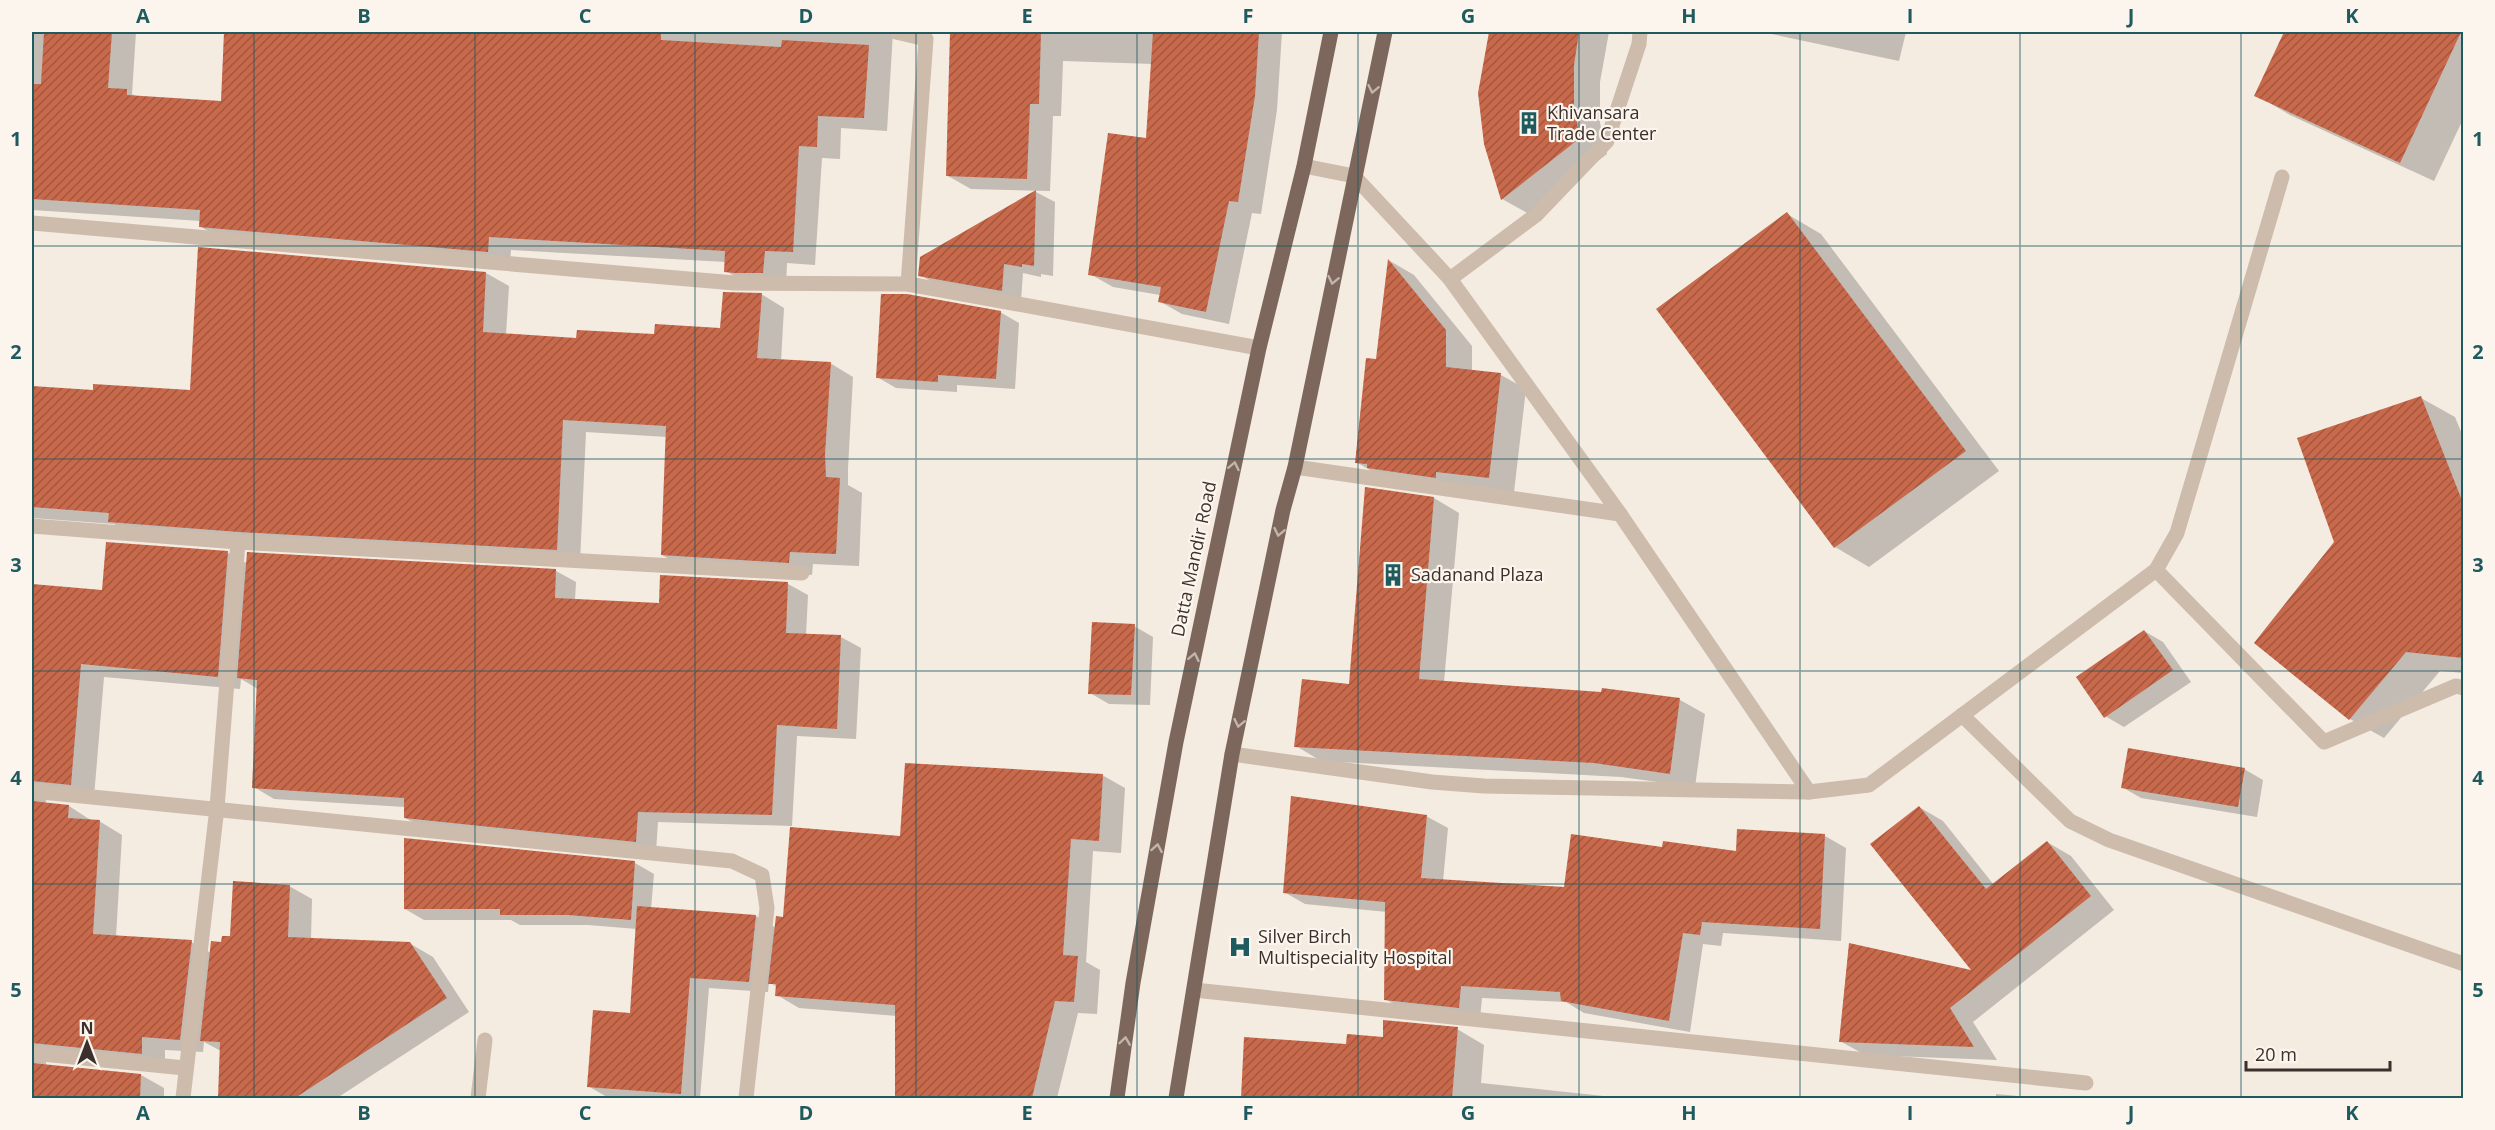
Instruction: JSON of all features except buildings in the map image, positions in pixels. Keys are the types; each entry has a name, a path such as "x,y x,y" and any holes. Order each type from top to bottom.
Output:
{"main road":[{"name":"Datta Mandir Road","path":"1117,1098 1133,983 1176,742 1259,348 1304,166 1331,32"},
{"path":"1176,1098 1232,754 1283,510 1295,467 1385,32"}],"street":[{"path":"896,32 926,35 908,284"},
{"path":"1450,279 1536,215 1607,141 1639,44 1640,32"},
{"path":"1304,166 1354,176 1450,279 1620,514 1809,792"},
{"path":"1232,754 1432,782 1484,786 1809,792 1869,785 2156,570 2177,533 2282,177"},
{"path":"32,224 735,283 908,284 1259,348"},
{"path":"1295,467 1620,514"},
{"path":"32,526 238,542 802,573"},
{"path":"183,1098 217,808 238,542"},
{"path":"2156,570 2324,742 2456,686 2463,688"},
{"path":"1962,715 2070,822 2109,840 2463,964"},
{"path":"32,791 732,861 762,875 767,908 746,1098"},
{"path":"1194,990 2086,1083"},
{"path":"477,1098 485,1040"},
{"path":"32,1053 185,1068"}],"place":[{"name":"Khivansara Trade Center","path":"1529,123"},
{"name":"Sadanand Plaza","path":"1393,575"},
{"name":"Silver Birch Multispeciality Hospital","path":"1240,947"}]}
